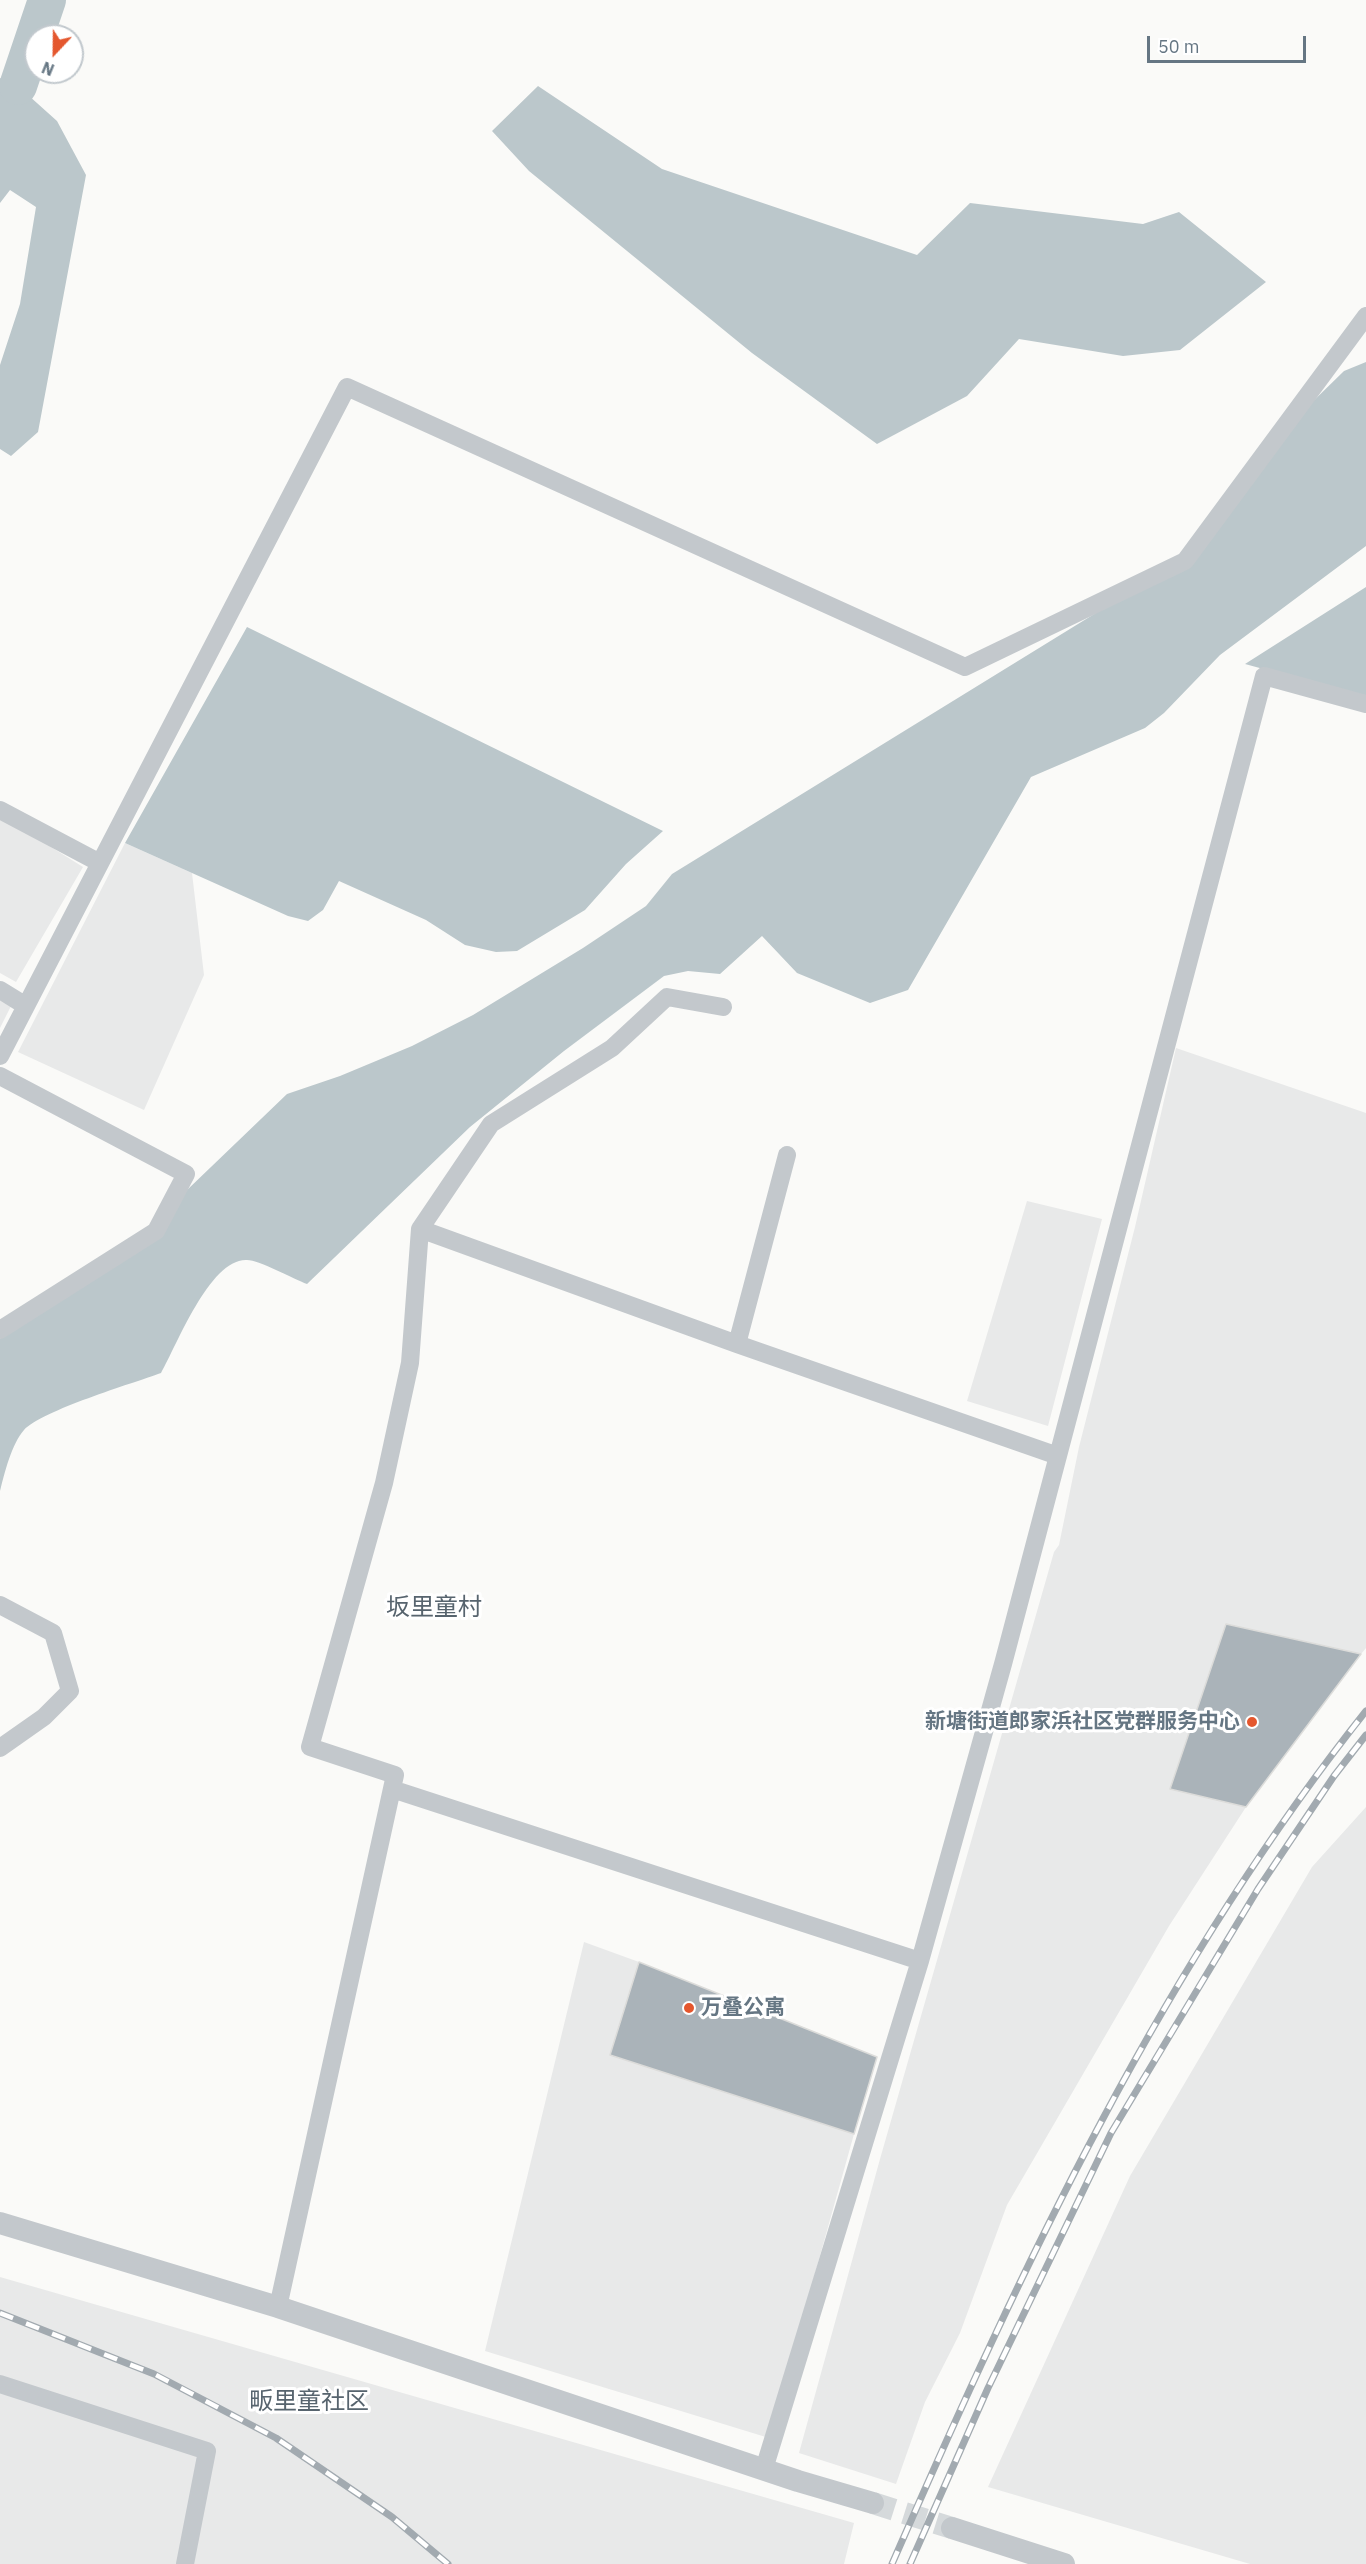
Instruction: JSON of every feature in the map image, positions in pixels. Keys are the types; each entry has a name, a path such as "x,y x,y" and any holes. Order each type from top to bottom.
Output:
{"street":[{"path":"0,1056 347,387 965,667 1185,561 1366,316"},
{"path":"764,2469 920,1961 1003,1664 1264,676 1366,704"},
{"path":"0,810 100,863"},
{"path":"0,990 26,1006"},
{"path":"278,2307 395,1775 310,1747 384,1483 410,1363 420,1229 491,1124 612,1048 667,997 723,1007"},
{"path":"0,1076 186,1174 156,1231 0,1330"},
{"path":"737,1344 787,1155"},
{"path":"420,1229 737,1344 1058,1455"},
{"path":"0,1605 53,1633 70,1691 44,1717 0,1748"},
{"path":"392,1789 920,1961"},
{"path":"0,2223 278,2307 764,2469 873,2503"},
{"path":"0,2384 207,2451 185,2564"},
{"path":"952,2528 1064,2564"}],"shaded area":[{"path":"0,78 18,86 57,121 86,175 38,432 11,456 0,449 0,365 20,304 36,207 10,190 0,203"},
{"path":"538,86 662,169 917,255 970,203 1143,224 1179,212 1266,282 1180,350 1123,356 1019,339 967,396 877,444 752,353 529,171 492,131"},
{"path":"1366,362 1366,546 1220,655 1164,713 1145,728 1031,777 908,990 870,1003 797,973 762,936 720,974 688,971 664,976 564,1051 470,1127 307,1284 268,1266 247,1260 233,1263 220,1273 196,1305 161,1373 68,1406 34,1422 24,1430 16,1443 0,1491 0,1339 111,1263 287,1094 340,1076 412,1046 473,1015 583,948 646,906 672,874 1104,608 1161,579 1299,415 1344,371"},
{"path":"1366,587 1366,697 1245,664"},
{"path":"247,627 663,831 626,864 585,910 517,951 496,952 465,945 426,920 339,881 323,910 308,921 288,916 125,843"},
{"path":"0,815 83,867 16,982 0,973"},
{"path":"125,843 192,873 204,975 144,1110 18,1052"},
{"path":"0,997 11,1006 0,1028"},
{"path":"1176,1048 1366,1113 1366,1648 1361,1654 1170,1789 1246,1807 1169,1926 1007,2205 960,2333 925,2402 896,2484 799,2453 880,2159 1054,1552 1059,1545 1079,1447 1135,1227"},
{"path":"1027,1201 1102,1219 1048,1426 967,1401"},
{"path":"1366,1807 1366,2564 1250,2564 988,2487 1130,2176 1312,1867"},
{"path":"584,1942 639,1962 610,2055 854,2134 769,2438 485,2351"},
{"path":"0,2277 854,2523 844,2564 0,2564"}],"building":[{"name":"新塘街道郎家浜社区党群服务中心","path":"1226,1624 1361,1654 1246,1807 1170,1789"},
{"name":"万叠公寓","path":"639,1962 877,2057 854,2134 610,2055"}],"waterway":[{"path":"18,86 47,0"}],"tunnel":[{"path":"873,2503 952,2528"}],"railway":[{"path":"892,2564 992,2341 1101,2122 1224,1910 1292,1809 1366,1711"},
{"path":"910,2564 988,2388 1111,2133 1258,1889 1334,1776 1366,1735"},
{"path":"0,2313 154,2374 276,2438 392,2517 448,2564"}],"place":[{"name":"新塘街道郎家浜社区党群服务中心","path":"1252,1722"},
{"name":"万叠公寓","path":"689,2008"}],"district":[{"name":"坂里童村","path":"434,1608"},
{"name":"畈里童社区","path":"309,2402"}]}
